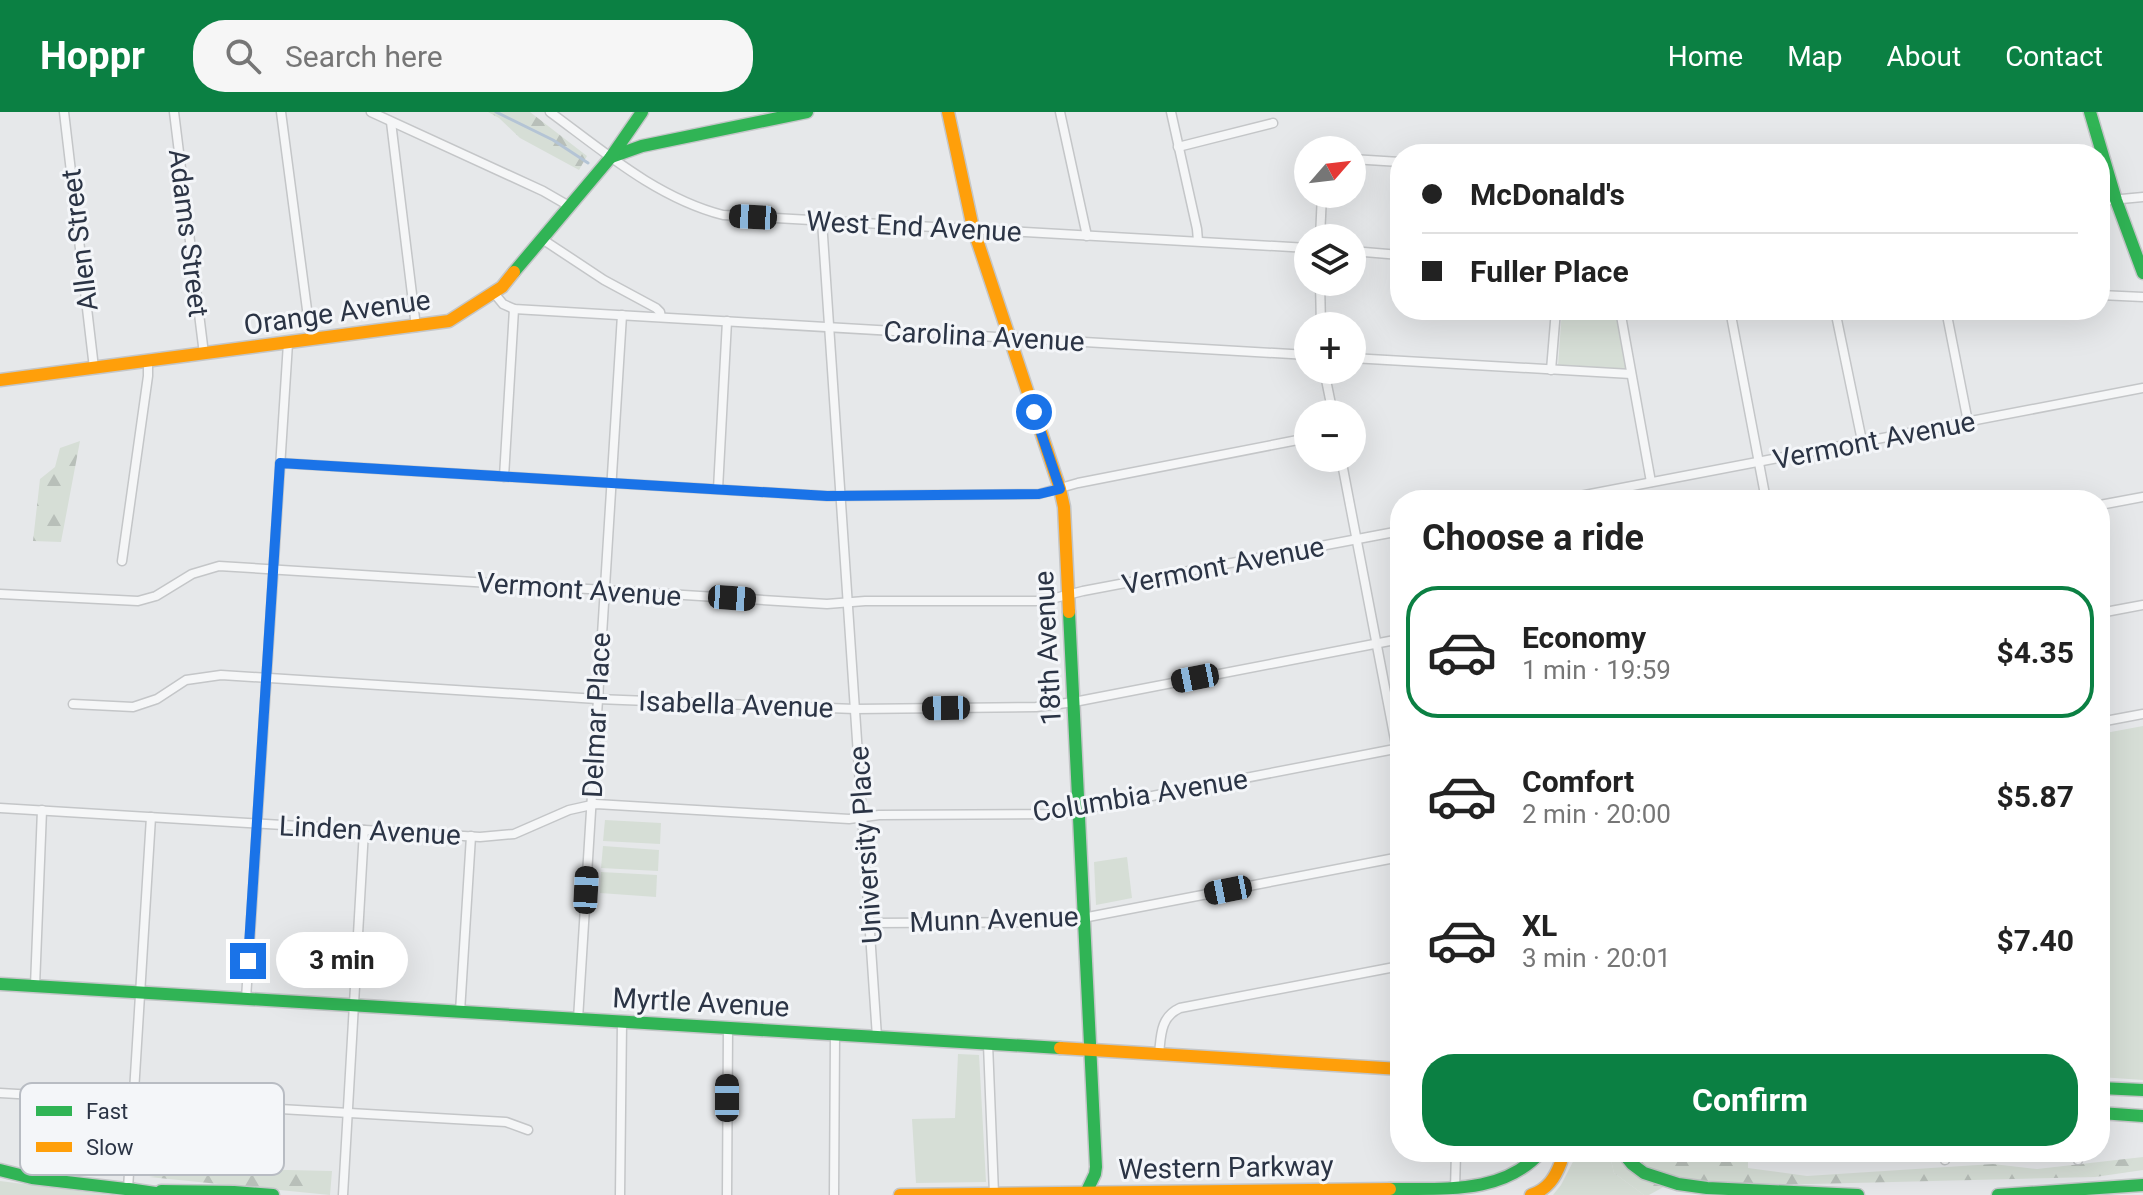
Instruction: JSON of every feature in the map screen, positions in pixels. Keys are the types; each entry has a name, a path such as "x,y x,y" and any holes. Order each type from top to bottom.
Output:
{"main road":[{"name":"Orange Avenue","path":"0,380 449,321 494,293 611,157 642,112"},
{"path":"611,157 642,146 807,112"},
{"name":"18th Avenue","path":"948,112 973,228 1064,507 1096,1167 1085,1194"},
{"path":"2090,112 2099,144"},
{"path":"2110,180 2143,273"},
{"name":"Myrtle Avenue","path":"0,984 1390,1068"},
{"path":"2110,1088 2143,1090"},
{"path":"2110,1114 2143,1116"},
{"name":"Western Parkway","path":"900,1195 1455,1189 1482,1187 1503,1180 1531,1162"},
{"path":"1531,1195 1551,1183 1561,1162"},
{"path":"1630,1162 1644,1173 1678,1184 1858,1195"},
{"path":"0,1170 32,1178 169,1195"},
{"path":"1998,1195 2143,1185"},
{"path":"128,1189 273,1195"}],"street":[{"name":"Allen Street","path":"64,112 94,368"},
{"name":"Adams Street","path":"174,112 204,354"},
{"path":"281,112 311,340"},
{"path":"371,112 569,206"},
{"name":"West End Avenue","path":"550,112 659,189 702,210 723,215 1294,247"},
{"path":"1060,112 1087,236"},
{"path":"1171,112 1198,241"},
{"path":"391,122 416,327"},
{"path":"1178,147 1273,123"},
{"path":"1366,160 1390,161"},
{"path":"2110,200 2143,197"},
{"name":"University Place","path":"822,221 877,1037"},
{"path":"542,239 604,280 658,310 661,317"},
{"path":"1366,252 1390,254"},
{"path":"494,293 503,304 514,309 504,477"},
{"path":"2110,295 2143,297"},
{"name":"Carolina Avenue","path":"514,309 1294,354"},
{"name":"Delmar Place","path":"578,1019 622,315"},
{"path":"1551,370 1555,320"},
{"path":"1622,320 1651,482"},
{"path":"1732,320 1764,490"},
{"path":"1837,320 1862,441"},
{"path":"1948,320 1968,422"},
{"path":"718,489 727,321"},
{"path":"246,999 288,343"},
{"path":"1366,359 1631,374"},
{"path":"122,561 148,361"},
{"name":"Vermont Avenue","path":"1610,490 2143,388"},
{"path":"280,463 841,496 1039,494 1078,483 1294,441"},
{"path":"1344,472 1390,708"},
{"path":"2110,503 2143,497"},
{"name":"Vermont Avenue","path":"0,594 138,601 156,596 192,574 219,566 827,604 1043,601 1390,533"},
{"path":"2110,611 2143,605"},
{"name":"Isabella Avenue","path":"73,704 133,707 149,703 179,684 197,677 221,675 597,699 855,709 1036,707 1390,641"},
{"path":"2110,720 2143,714"},
{"name":"Columbia Avenue","path":"591,804 849,819 879,815 1054,815 1390,750"},
{"name":"Linden Avenue","path":"0,808 497,837 534,827 562,812 591,804"},
{"path":"35,986 42,810"},
{"path":"135,1083 151,817"},
{"path":"343,1195 364,830"},
{"path":"460,1012 471,836"},
{"name":"Munn Avenue","path":"870,923 1057,922 1390,859"},
{"path":"1159,1054 1163,1026 1175,1010 1390,968"},
{"path":"620,1195 622,1022"},
{"path":"727,1195 728,1028"},
{"path":"834,1195 835,1035"},
{"path":"988,1044 994,1194"},
{"path":"0,1093 20,1094"},
{"path":"284,1110 506,1122 528,1130"},
{"path":"1455,1189 1456,1162"},
{"path":"128,1189 129,1175"}],"green space":[{"path":"488,112 530,112 587,156 579,170 520,138"},
{"path":"1561,320 1619,320 1628,371 1558,366"},
{"path":"80,441 61,542 33,541 40,479 55,467 60,448"},
{"path":"2143,726 2143,1080 2110,1078 2110,732"},
{"path":"605,820 661,823 660,844 603,841"},
{"path":"603,846 659,850 658,871 601,868"},
{"path":"1127,857 1132,898 1096,905 1094,862"},
{"path":"601,872 657,875 656,897 600,893"},
{"path":"958,1054 979,1055 986,1182 916,1183 912,1119 955,1118"},
{"path":"2143,1157 2143,1170 2095,1177 1728,1185 1678,1179 1649,1195 1644,1195 1614,1173 1611,1162 1748,1162 1748,1168 1807,1176 1993,1164 2037,1169"},
{"path":"1573,1162 1611,1162 1614,1173 1644,1195 1553,1195"},
{"path":"284,1170 332,1171 330,1195 149,1177 284,1175"},
{"path":"0,1181 110,1195 0,1195"}],"waterway":[{"path":"496,112 553,140 588,163"}],"traffic: fast":[{"path":"514,272 611,157 642,112"},
{"path":"611,157 642,146 807,112"},
{"path":"2090,112 2099,144"},
{"path":"2110,180 2143,273"},
{"path":"1069,612 1096,1167 1085,1195"},
{"path":"0,984 1060,1048"},
{"path":"2110,1088 2143,1090"},
{"path":"2110,1114 2143,1116"},
{"path":"1390,1189 1471,1186 1509,1176 1530,1162"},
{"path":"1630,1162 1644,1173 1678,1184 1858,1195"},
{"path":"0,1170 32,1178 134,1190"},
{"path":"1998,1195 2143,1185"},
{"path":"128,1189 169,1195"},
{"path":"161,1191 273,1195"}],"traffic: slow":[{"path":"948,112 973,228 1060,489 1064,507 1069,612"},
{"path":"0,380 449,321 502,287 514,272"},
{"path":"1060,1048 1390,1068"},
{"path":"1531,1195 1550,1182 1561,1162"},
{"path":"900,1195 1390,1189"}],"route":[{"path":"248,961 280,463 827,496 1039,494 1060,489 1034,412"}]}
